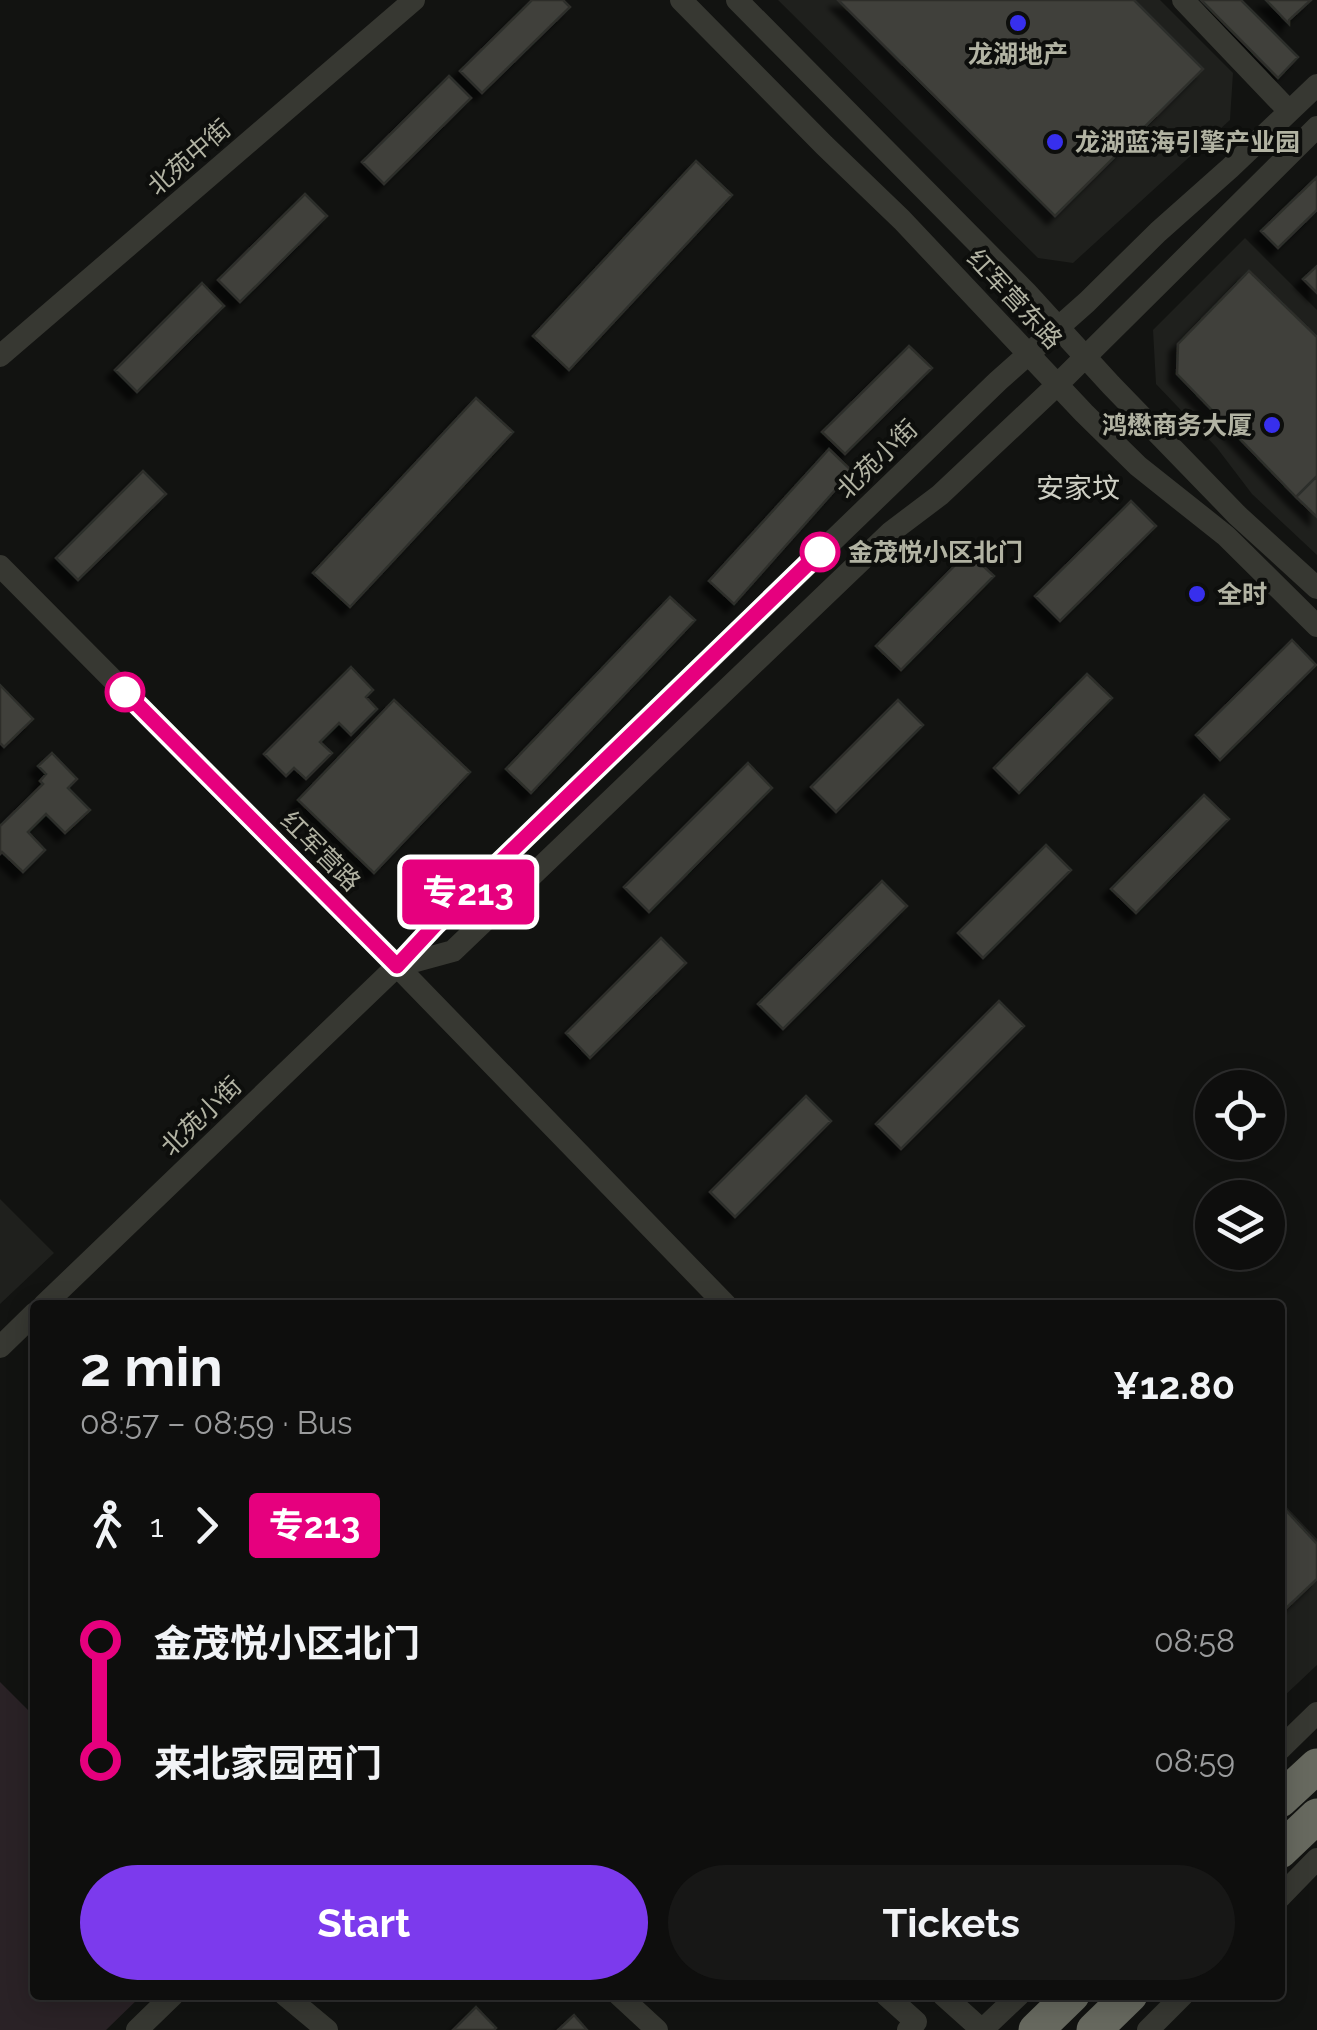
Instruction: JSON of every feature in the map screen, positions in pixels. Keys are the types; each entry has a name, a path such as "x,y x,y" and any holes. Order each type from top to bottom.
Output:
{"highway":[{"path":"1285,1795 1317,1766"},
{"path":"1285,1846 1317,1816"},
{"path":"1036,2030 1067,2000"},
{"path":"1094,2030 1125,2000"}],"street":[{"name":"北苑中街","path":"0,356 414,0"},
{"name":"红军营东路","path":"681,0 902,220 1138,466 1226,536 1317,626"},
{"name":"红军营东路","path":"737,0 1059,327 1237,515 1317,588"},
{"path":"1183,0 1290,111"},
{"name":"北苑小街","path":"49,1300 1028,354 1317,84"},
{"name":"北苑小街","path":"397,966 453,951 891,532 940,496 1086,357 1317,127"},
{"name":"红军营路","path":"0,566 721,1300"},
{"path":"0,1347 30,1318"},
{"path":"1285,1745 1317,1713"},
{"path":"1285,1891 1317,1859"},
{"path":"138,2030 168,2000"},
{"path":"291,2000 327,2030"},
{"path":"624,2000 657,2030"},
{"path":"892,2000 916,2022 908,2030"},
{"path":"949,2000 982,2030 1014,2000"},
{"path":"1148,2030 1178,2000"}],"shaded area":[{"path":"778,0 1160,0 1233,73 1230,120 1073,263 1038,258"},
{"name":"鸿懋商务大厦","path":"1245,238 1317,310 1317,555 1252,494 1217,448 1156,384 1153,330"},
{"path":"0,1199 54,1253 0,1304"},
{"path":"1285,1505 1317,1539 1317,1665 1285,1695"},
{"path":"0,1682 30,1712 30,2000 137,2000 106,2030 0,2030"}],"building":[{"path":"532,0 563,0 570,7 482,93 460,71"},
{"name":"龙湖蓝海引擎产业园","path":"838,0 1134,0 1203,69 1055,216"},
{"path":"1201,0 1241,0 1298,57 1278,78"},
{"path":"1266,0 1311,0 1289,24"},
{"path":"449,76 471,98 384,184 362,162"},
{"path":"696,161 732,195 569,370 533,336"},
{"path":"1317,177 1317,210 1278,248 1261,231"},
{"path":"305,194 327,216 240,302 218,280"},
{"path":"1317,266 1317,293 1303,279"},
{"name":"鸿懋商务大厦","path":"1249,271 1317,337 1317,476 1296,497 1177,374 1178,344"},
{"path":"202,283 224,306 137,392 115,370"},
{"path":"909,346 932,368 845,454 822,432"},
{"path":"476,398 513,432 350,607 313,573"},
{"path":"829,449 852,471 734,604 709,581"},
{"path":"143,471 166,494 78,580 56,558"},
{"path":"1317,476 1317,517 1296,497"},
{"path":"1131,501 1156,526 1060,621 1035,596"},
{"path":"968,552 994,576 901,670 876,646"},
{"path":"670,597 695,620 531,793 506,769"},
{"path":"1292,640 1316,665 1220,760 1196,735"},
{"path":"351,667 373,690 366,697 377,709 351,735 339,723 320,742 332,753 306,779 294,768 286,776 264,754"},
{"path":"1087,674 1112,698 1019,793 994,768"},
{"path":"0,685 33,719 4,747 0,743"},
{"path":"394,700 470,772 374,873 298,800"},
{"path":"898,700 923,725 836,812 811,787"},
{"path":"52,753 77,779 68,788 90,810 65,833 46,814 28,832 45,850 23,872 0,854 0,826 43,784 40,781 46,774 38,766"},
{"path":"748,763 772,788 649,912 624,887"},
{"path":"1204,795 1229,819 1136,913 1111,889"},
{"path":"1046,845 1071,870 983,958 958,933"},
{"path":"882,881 907,906 783,1029 758,1004"},
{"path":"661,938 686,963 590,1058 566,1033"},
{"path":"999,1001 1024,1026 901,1149 876,1124"},
{"path":"806,1096 831,1121 735,1217 710,1192"},
{"path":"1285,1509 1317,1544 1317,1579 1285,1609"},
{"path":"476,2007 494,2030 453,2030"},
{"path":"574,2015 587,2030 558,2030"}],"bus line":[{"name":"专213","path":"125,692 397,966 820,552"}],"place":[{"name":"龙湖地产","path":"1018,23"},
{"name":"龙湖蓝海引擎产业园","path":"1055,142"},
{"name":"鸿懋商务大厦","path":"1272,425"},
{"name":"金茂悦小区北门","path":"820,552"},
{"name":"全时","path":"1197,594"}],"district":[{"name":"安家坟","path":"1078,488"}]}
